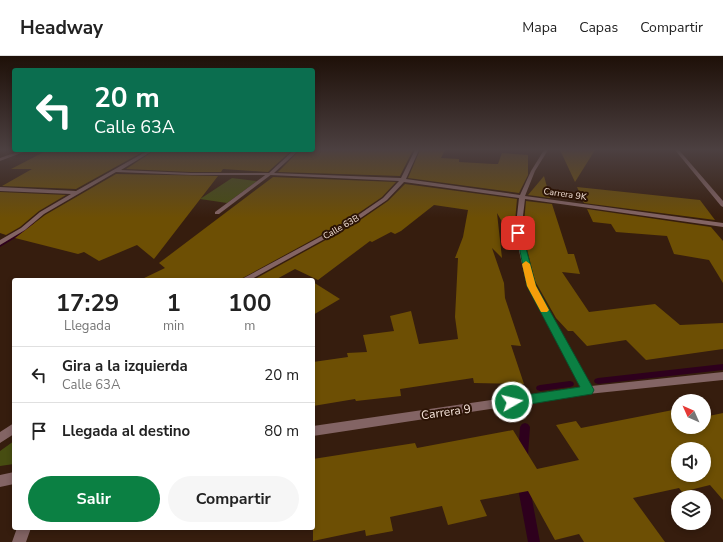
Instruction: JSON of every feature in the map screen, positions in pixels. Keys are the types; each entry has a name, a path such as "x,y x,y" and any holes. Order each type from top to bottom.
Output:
{"street":[{"path":"0,242 42,213 113,173"},
{"name":"Carrera 9K","path":"159,173 270,174 403,180 723,225"},
{"name":"Calle 63B","path":"248,278 350,223 385,199 403,180 406,173"},
{"path":"532,173 522,197 518,233 531,286 588,390"},
{"path":"696,173 723,205"},
{"path":"217,213 270,174"},
{"path":"0,189 78,193"},
{"name":"Carrera 9","path":"315,431 588,390 723,376"},
{"path":"0,438 12,429"},
{"path":"0,481 12,478"},
{"path":"19,542 23,530"}],"green space":[{"path":"232,178 257,181 227,203 200,199"},
{"path":"12,442 12,464 0,466 0,451"}],"building":[{"path":"26,173 105,173 76,189 2,186"},
{"path":"299,173 402,173 400,176"},
{"path":"410,173 528,173 519,193 408,178"},
{"path":"571,173 581,173 575,182"},
{"path":"116,174 218,176 154,259 137,245 99,261 84,252 78,254 15,238 45,215"},
{"path":"544,176 550,198 528,195"},
{"path":"273,177 396,182 382,197 347,221 243,278 144,278 165,268 159,263"},
{"path":"405,184 517,199 514,233 517,248 497,213 502,258 492,248 504,283 505,298 521,346 511,345 524,384 474,383 473,378 400,389 401,396 356,401 355,399 315,406 315,362 348,357 347,353 367,352 363,335 394,331 390,316 411,311 419,344 458,339 455,317 458,258 455,258 463,237 468,210 434,205 401,231 395,234 391,232 372,242 370,241 318,280 295,269 279,278 257,278 353,225 388,201"},
{"path":"577,187 700,200 715,220 584,203"},
{"path":"0,192 66,195 39,211 20,227 6,235 0,233"},
{"path":"526,201 552,204 568,254 574,254 580,274 562,272 589,312 655,304 680,325 723,323 723,349 646,360 626,340 587,346 573,331 568,331 556,318 535,281 523,233"},
{"path":"587,209 711,227 723,241 723,283 709,260 674,254 667,236 616,232 611,224 593,222"},
{"path":"315,283 340,299 315,314"},
{"path":"671,410 671,434 711,434 711,416 723,413 723,500 710,485 690,490 680,490 679,488 633,498 665,542 584,542 579,534 555,540 528,491 480,500 487,516 448,525 442,506 390,517 393,531 366,536 365,530 313,541 313,530 315,530 315,459 415,443 417,448 513,430 537,469 579,460 556,425 576,421 581,428"}],"waterway":[{"path":"0,245 33,225"},
{"path":"598,381 723,367"},
{"path":"540,388 570,384"},
{"path":"523,455 525,427"},
{"path":"523,483 534,542"}],"slow traffic":[{"path":"526,264 531,286 544,310"}],"route":[{"path":"512,402 588,390 531,286 518,233"}]}
